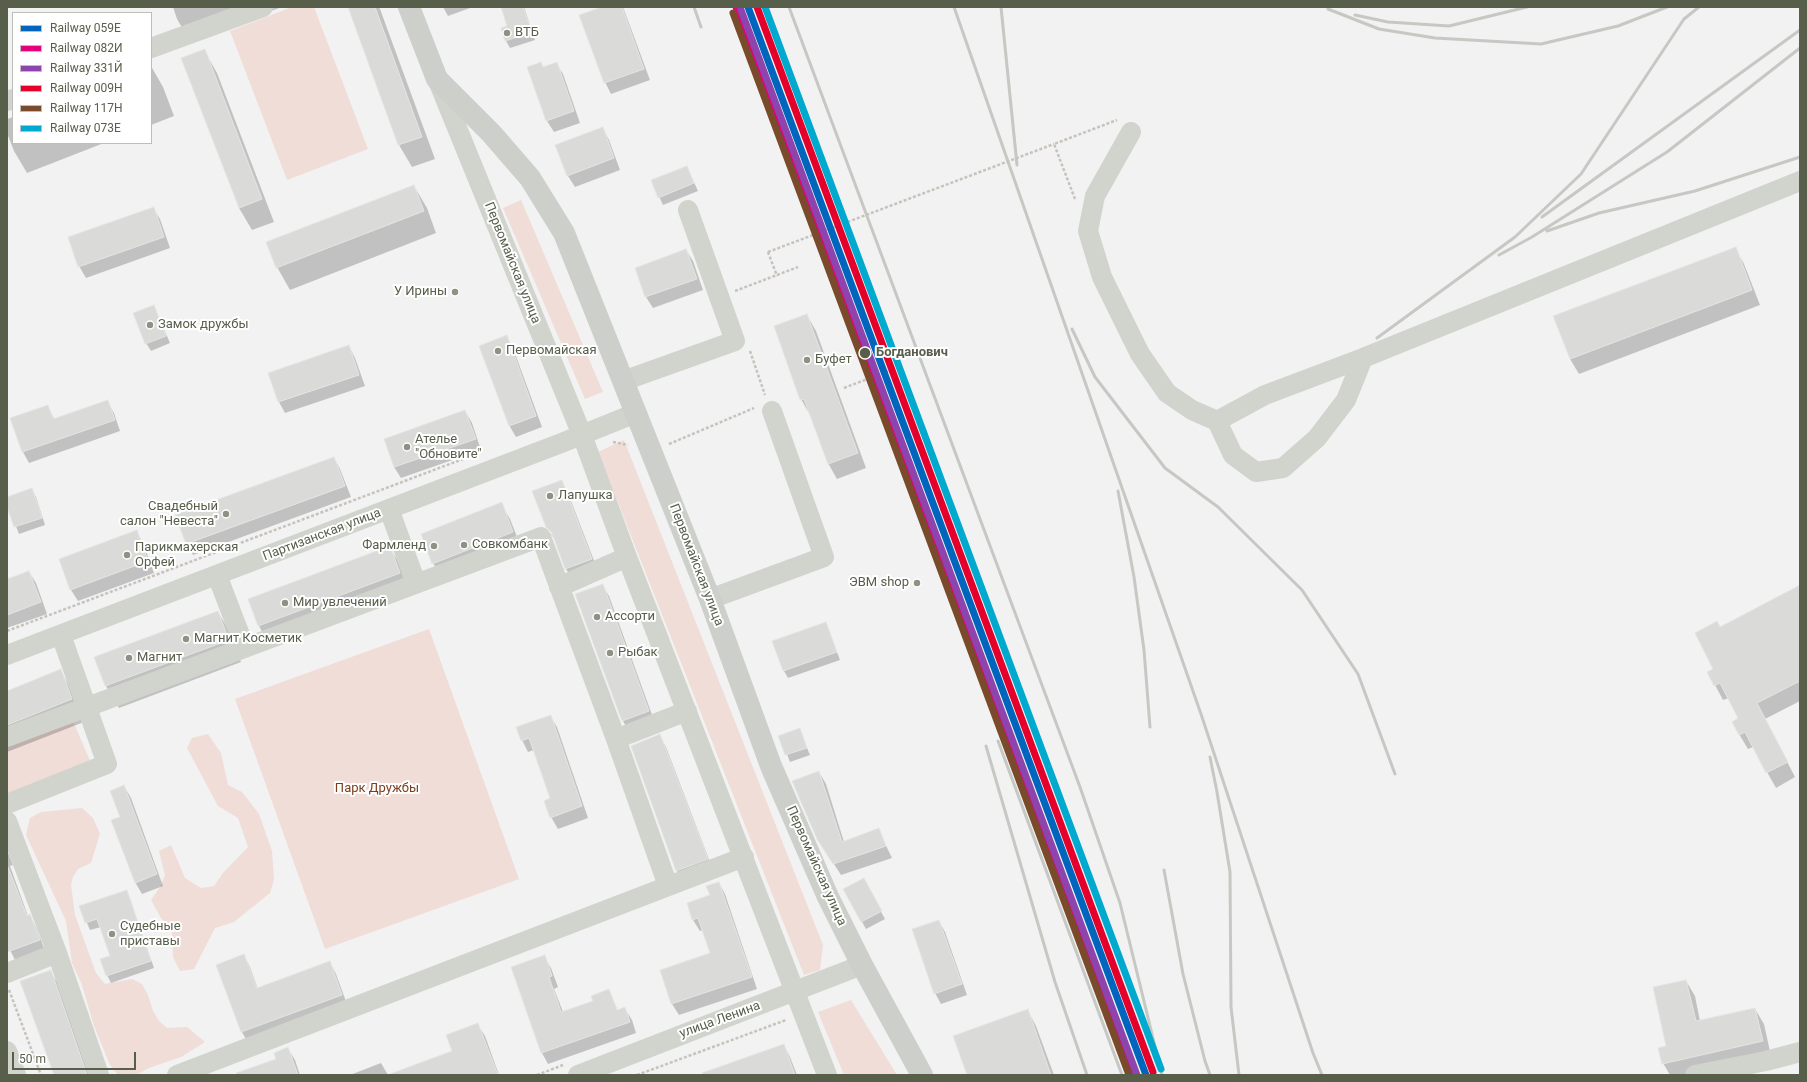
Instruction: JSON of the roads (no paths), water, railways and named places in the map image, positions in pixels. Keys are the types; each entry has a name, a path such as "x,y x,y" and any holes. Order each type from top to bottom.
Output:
{"main road":[{"name":"Первомайская улица","path":"409,7 437,79 491,133 530,178 564,233 710,599 771,766 828,897 862,965 922,1075"}],"street":[{"path":"152,48 263,7"},
{"name":"Первомайская улица","path":"437,79 582,435 627,557 827,1075"},
{"path":"1124,126 1095,196 1088,231 1102,277 1140,354 1167,393 1192,410 1217,421 1233,454 1256,472 1283,468 1318,438 1346,400 1363,358"},
{"path":"1217,421 1265,395 1363,358 1800,181"},
{"path":"624,381 735,341 688,210"},
{"path":"710,599 824,557 772,411"},
{"name":"Партизанская улица","path":"7,655 636,413"},
{"path":"389,509 416,583"},
{"path":"7,737 541,537 616,739 668,886"},
{"path":"559,587 627,557"},
{"path":"217,575 245,648"},
{"path":"7,804 108,764 61,635"},
{"path":"616,739 687,711"},
{"path":"7,821 57,953 99,1075"},
{"path":"177,1075 744,857"},
{"path":"7,973 57,953"},
{"name":"улица Ленина","path":"578,1075 862,965"},
{"path":"7,1051 16,1075"},
{"path":"1695,1075 1766,1061 1800,1052"}],"railway":[{"path":"694,7 701,27"},
{"path":"789,7 1080,787 1120,903 1162,1075"},
{"path":"954,7 1201,714 1313,1053 1322,1075"},
{"path":"1001,7 1017,165"},
{"path":"1355,15 1388,22 1449,26 1527,7"},
{"path":"1328,9 1379,29 1435,38 1541,44 1618,26 1667,7"},
{"path":"1377,338 1515,237 1581,174 1684,19 1699,7"},
{"path":"1542,217 1800,30"},
{"path":"1499,255 1532,237 1667,152 1800,48"},
{"path":"1547,231 1599,213 1695,191 1800,157"},
{"path":"1072,329 1095,377 1165,468 1218,507 1302,590 1358,674 1395,774"},
{"path":"1118,491 1134,577 1144,650 1150,727"},
{"path":"998,741 1122,1075"},
{"path":"986,746 1055,982 1087,1075"},
{"path":"1210,757 1230,872 1231,1007 1239,1075"},
{"path":"1164,870 1183,974 1205,1061 1210,1075"}],"rail line":[{"name":"082И","path":"736,7 1133,1075"},
{"name":"059Е","path":"748,7 1146,1075"},
{"name":"009Н","path":"757,7 1153,1072"},
{"name":"073Е","path":"765,7 1161,1069"},
{"name":"331Й","path":"741,10 1137,1075"},
{"name":"117Н","path":"733,13 1129,1075"}],"place":[{"name":"ВТБ","path":"507,33"},
{"name":"У Ирины","path":"455,292"},
{"name":"Замок дружбы","path":"150,325"},
{"name":"Первомайская","path":"498,351"},
{"name":"Богданович","path":"865,353"},
{"name":"Буфет","path":"807,360"},
{"name":"Ателье \"Обновите\"","path":"407,447"},
{"name":"Лапушка","path":"550,496"},
{"name":"Свадебный салон \"Невеста\"","path":"226,514"},
{"name":"Совкомбанк","path":"464,545"},
{"name":"Фармленд","path":"434,546"},
{"name":"Парикмахерская Орфей","path":"127,555"},
{"name":"ЭВМ shop","path":"917,583"},
{"name":"Мир увлечений","path":"285,603"},
{"name":"Ассорти","path":"597,617"},
{"name":"Магнит Косметик","path":"186,639"},
{"name":"Рыбак","path":"610,653"},
{"name":"Магнит","path":"129,658"},
{"name":"Судебные приставы","path":"112,934"}],"park label":[{"name":"Парк Дружбы","path":"377,789"}]}
